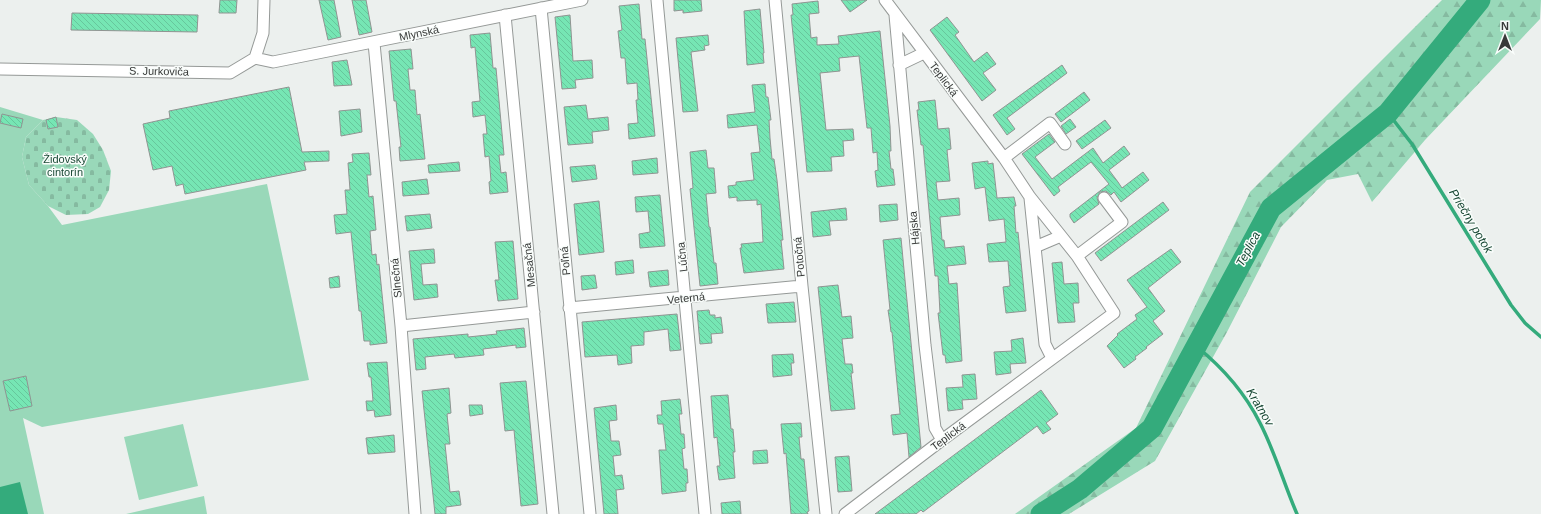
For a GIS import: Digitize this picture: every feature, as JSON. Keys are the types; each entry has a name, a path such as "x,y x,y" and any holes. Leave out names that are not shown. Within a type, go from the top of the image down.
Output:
{"street":[{"path":"255,58 263,33 264,0"},
{"name":"Mlynská","path":"255,58 274,62 582,0"},
{"name":"Lúčna","path":"657,0 705,514"},
{"name":"Potočná","path":"775,0 802,286 826,514"},
{"name":"Teplická","path":"845,514 942,440 1114,313 1077,256 1030,197 1004,158 885,0"},
{"name":"Poľná","path":"541,8 590,514"},
{"name":"Hájska","path":"895,14 925,346 935,428 942,440"},
{"name":"Mesačná","path":"505,15 553,514"},
{"name":"Slnečná","path":"374,43 401,326 415,514"},
{"path":"899,65 924,53"},
{"name":"S. Jurkoviča","path":"0,70 230,73 255,58"},
{"path":"1004,158 1050,123 1065,144"},
{"name":"Teplická","path":"1030,197 1045,344 1052,358"},
{"path":"1077,256 1122,222 1104,198"},
{"path":"1035,247 1061,236"},
{"name":"Veterná","path":"569,308 802,286"},
{"path":"401,326 534,312"}],"green space":[{"path":"1442,0 1541,0 1540,19 1425,140 1372,202 1358,174 1327,180 1281,227 1227,332 1155,461 1069,514 1015,514 1136,428 1250,192"},
{"path":"0,107 43,120 26,137 22,157 29,185 48,206 62,225 267,184 309,380 42,427 23,418 44,514 0,514"},
{"name":"Židovský cintorín","path":"56,117 77,120 93,134 103,150 111,171 109,190 100,207 88,214 66,215 48,206 29,185 22,157 26,137 43,120"},
{"path":"183,424 198,486 139,500 124,437"},
{"path":"204,496 207,514 126,514"}],"shaded area":[{"path":"20,482 28,514 0,514 0,487"}],"building":[{"path":"220,0 237,0 236,13 219,13"},
{"path":"319,0 334,0 341,37 328,40"},
{"path":"352,0 366,0 372,32 359,35"},
{"path":"674,0 701,0 702,11 683,13 683,10 674,11"},
{"path":"841,0 867,0 850,12"},
{"path":"818,1 819,13 809,14 811,38 817,37 817,45 839,44 838,36 880,31 890,126 891,151 889,151 895,185 877,187 875,171 878,170 877,152 873,153 871,128 867,128 859,56 839,58 840,71 820,73 826,130 853,129 854,140 843,141 844,156 831,157 832,171 807,172 791,15 793,15 792,4"},
{"path":"639,4 642,39 645,39 655,136 629,139 628,124 638,123 636,100 638,100 637,83 627,84 625,58 621,58 618,31 622,30 619,6"},
{"path":"760,9 764,63 747,65 744,11"},
{"path":"72,13 198,15 197,32 71,30"},
{"path":"570,15 573,61 592,60 593,78 575,80 576,88 562,89 555,17"},
{"path":"947,17 959,32 955,35 974,62 987,52 996,64 983,73 996,90 982,101 930,30"},
{"path":"490,33 493,68 496,68 504,155 499,155 501,173 506,172 508,192 490,194 489,182 491,181 489,156 485,157 483,134 487,134 485,115 473,117 472,102 480,101 475,47 471,48 470,35"},
{"path":"708,35 709,45 704,46 705,50 691,52 698,111 683,112 676,38"},
{"path":"411,49 413,69 408,69 410,90 415,90 417,115 420,114 425,159 400,161 399,147 401,147 396,101 394,101 389,51"},
{"path":"347,60 352,85 334,86 332,62"},
{"path":"1062,65 1067,73 1007,118 1015,129 1007,135 993,115"},
{"path":"765,84 771,120 769,120 770,138 772,159 774,159 777,180 783,240 781,240 784,269 744,273 740,248 742,248 741,244 763,242 761,204 757,205 757,200 737,201 737,197 729,198 728,186 736,185 736,182 754,180 751,153 760,152 757,125 728,128 727,115 755,112 752,85"},
{"path":"289,87 302,152 329,151 329,161 304,162 306,170 185,194 183,184 176,186 172,166 153,170 143,124 170,118 169,111"},
{"path":"1084,92 1090,100 1061,122 1055,114"},
{"path":"935,100 938,129 949,128 951,149 947,150 950,181 936,182 938,200 959,198 960,215 940,217 942,240 944,240 945,248 964,246 966,264 947,266 949,284 957,283 962,361 946,363 945,355 943,355 938,313 940,313 938,276 935,276 923,145 921,145 917,110 919,110 918,102"},
{"path":"586,105 588,119 608,117 609,130 592,132 593,143 568,145 564,107"},
{"path":"360,109 362,132 341,136 339,111"},
{"path":"2,114 23,119 21,128 0,123"},
{"path":"56,117 58,127 48,129 46,120"},
{"path":"1070,119 1076,127 1066,134 1061,126"},
{"path":"1105,120 1111,128 1082,149 1076,141"},
{"path":"1049,134 1055,142 1035,157 1052,179 1093,148 1103,163 1124,146 1130,154 1109,170 1122,188 1143,172 1149,180 1121,202 1114,192 1111,195 1106,191 1100,192 1097,198 1099,204 1074,223 1070,217 1070,214 1109,184 1091,162 1058,187 1060,191 1054,196 1022,154"},
{"path":"706,150 708,168 714,168 716,193 706,194 709,227 714,263 716,263 718,284 700,286 690,189 693,188 690,152"},
{"path":"369,153 371,175 367,175 369,197 373,196 376,230 370,231 372,255 376,254 377,265 379,264 387,343 370,345 370,341 364,341 361,311 359,311 351,232 336,234 334,215 347,214 345,190 350,190 348,163 353,162 352,154"},
{"path":"657,158 658,173 633,175 632,161"},
{"path":"988,161 988,164 993,163 997,198 1014,197 1016,206 1014,206 1016,233 1018,232 1026,311 1006,313 1003,287 1010,286 1008,261 989,262 987,244 1006,242 1004,219 989,221 985,187 975,189 972,163"},
{"path":"459,162 460,171 429,173 428,165"},
{"path":"595,165 597,179 572,182 570,167"},
{"path":"427,179 429,194 403,196 402,182"},
{"path":"660,195 665,246 640,248 639,234 650,232 648,211 636,212 635,197"},
{"path":"599,201 604,252 579,255 574,204"},
{"path":"1163,202 1169,210 1101,261 1095,253"},
{"path":"897,204 898,220 880,222 879,205"},
{"path":"846,208 847,220 829,221 831,235 813,237 811,212"},
{"path":"430,214 432,228 407,231 405,216"},
{"path":"901,238 921,447 909,457 907,433 893,435 891,415 900,414 892,332 888,310 890,310 883,240"},
{"path":"513,241 518,299 498,301 495,280 499,280 495,242"},
{"path":"434,249 435,263 421,264 423,285 437,284 438,297 414,300 409,251"},
{"path":"1171,249 1181,262 1148,288 1165,311 1153,321 1163,334 1146,347 1147,348 1135,357 1136,359 1124,368 1107,346 1118,335 1117,334 1137,319 1135,315 1147,307 1127,280"},
{"path":"633,260 634,273 616,275 615,262"},
{"path":"1062,262 1064,284 1078,283 1079,303 1073,303 1075,322 1058,323 1052,263"},
{"path":"668,270 669,285 650,287 648,272"},
{"path":"595,275 597,288 582,290 581,276"},
{"path":"339,276 340,287 330,288 329,278"},
{"path":"838,285 842,317 851,316 853,338 842,339 845,364 852,364 853,373 851,373 855,409 831,411 818,287"},
{"path":"794,302 796,322 768,323 766,304"},
{"path":"709,310 710,315 715,315 715,318 721,317 723,333 711,334 712,343 700,344 697,311"},
{"path":"677,314 681,350 670,351 668,329 644,332 644,345 631,346 632,363 618,365 617,355 585,357 582,322"},
{"path":"524,328 526,347 516,348 516,345 483,349 484,355 455,358 454,354 425,357 426,369 416,370 413,339 468,334 468,337 497,334 496,331"},
{"path":"1023,338 1026,363 1010,364 1011,373 996,375 994,352 1012,351 1011,340"},
{"path":"793,354 794,363 791,363 792,375 773,377 772,355"},
{"path":"387,362 391,415 375,417 374,410 367,411 366,401 373,401 371,377 369,377 367,363"},
{"path":"975,374 977,399 962,400 963,409 948,411 946,388 963,387 962,375"},
{"path":"26,376 32,406 10,411 3,381"},
{"path":"526,381 538,504 521,506 514,430 505,431 500,383"},
{"path":"449,388 451,413 447,414 450,444 445,444 450,492 459,491 461,505 446,507 446,514 435,514 422,391"},
{"path":"1041,390 1058,414 1046,423 1051,429 1043,434 1037,426 923,512 921,510 916,514 875,514"},
{"path":"728,395 735,452 733,452 735,478 719,480 717,466 720,466 717,437 714,438 711,396"},
{"path":"680,399 682,414 679,414 681,434 684,434 685,448 682,449 684,469 687,469 688,483 686,483 686,491 662,494 659,450 666,450 663,424 658,424 657,415 662,415 661,401"},
{"path":"469,405 482,405 483,414 470,416"},
{"path":"616,405 617,420 609,421 611,441 619,441 621,455 613,456 615,476 622,475 624,489 616,490 618,514 604,514 594,408"},
{"path":"801,423 802,437 799,437 801,459 804,459 809,511 807,512 808,514 791,514 786,453 784,454 781,424"},
{"path":"394,435 395,452 368,454 366,438"},
{"path":"767,450 768,463 753,464 753,451"},
{"path":"849,456 852,491 838,492 835,457"},
{"path":"740,501 741,514 722,514 721,503"}],"waterway":[{"name":"Teplica","path":"1041,514 1080,489 1152,428 1271,208 1388,113 1480,0"},
{"name":"Priečny potok","path":"1388,113 1412,144 1511,305 1525,323 1541,337"},
{"name":"Kratnov","path":"1196,346 1232,381 1254,412 1270,445 1297,514"}]}
